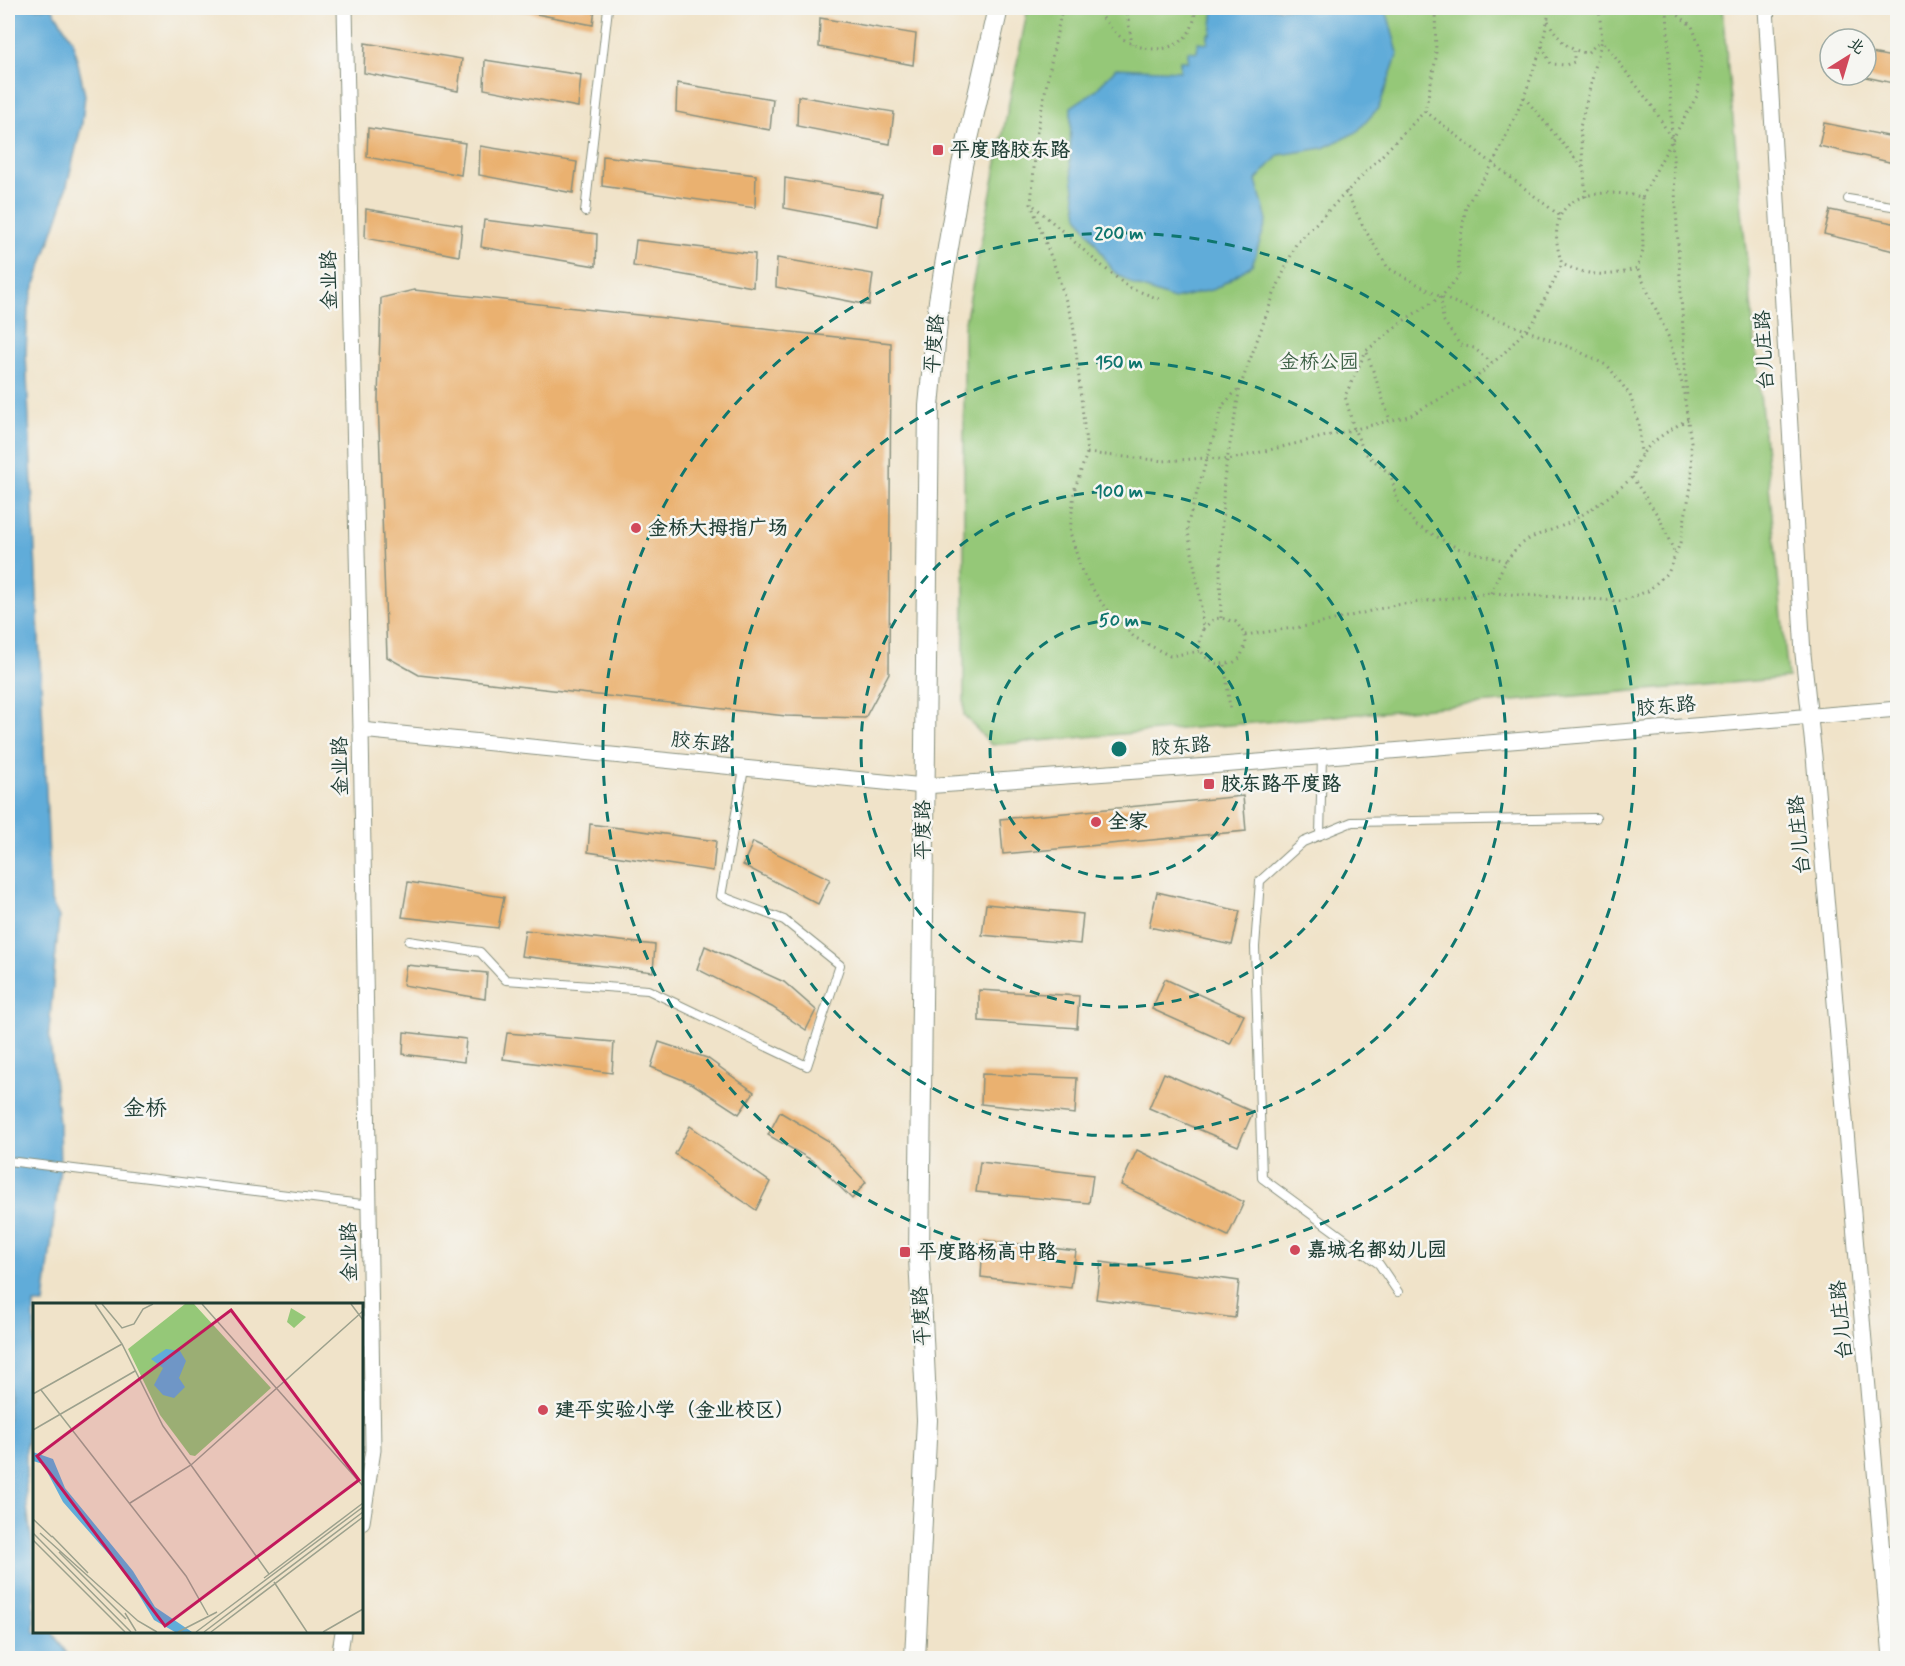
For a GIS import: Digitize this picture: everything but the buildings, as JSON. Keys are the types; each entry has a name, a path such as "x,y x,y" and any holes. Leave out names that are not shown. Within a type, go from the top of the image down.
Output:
{"street":[{"name":"金业路","path":"345,8 374,1450 363,1516"},
{"name":"平度路","path":"915,1659 927,1420 919,1257 929,406 936,324 962,165 998,8"},
{"name":"台儿庄路","path":"1766,8 1803,654 1811,717 1891,1659"},
{"name":"胶东路","path":"361,730 924,786 1016,781 1898,709"},
{"path":"339,1659 344,1633"}],"lane":[{"path":"585,212 608,8"},
{"path":"1848,198 1898,207"},
{"path":"1320,835 1322,756"},
{"path":"409,941 480,952 506,980 648,990 807,1066 840,965 784,920 721,896 744,769"},
{"path":"1398,1292 1379,1264 1262,1178 1255,947 1260,881 1303,842 1352,822 1596,818"},
{"path":"8,1161 370,1204"}],"path":[{"path":"1062,8 1037,132 1031,204 1073,323 1087,453 1074,491 1070,532 1082,572 1103,605 1134,637 1170,656 1201,651"},
{"path":"1096,8 1112,30 1132,44 1154,49 1173,47 1187,38 1195,18 1195,8"},
{"path":"1126,8 1132,44"},
{"path":"1221,618 1224,478 1240,387 1274,294 1296,244 1425,111 1436,58 1435,8"},
{"path":"1506,561 1457,548 1416,525 1397,500 1391,475 1365,453 1353,429 1345,396 1366,351 1406,319 1441,297 1459,276 1458,254 1466,206 1493,164 1524,97 1542,46 1550,8"},
{"path":"1586,197 1580,127 1602,40 1599,8"},
{"path":"1668,8 1672,140 1688,420"},
{"path":"1245,635 1314,625 1395,605 1491,592 1621,601 1647,591 1669,571 1680,543 1692,482 1691,441 1683,387 1669,338 1638,268 1642,251 1642,197 1698,94 1702,53 1692,26 1668,8"},
{"path":"1548,21 1560,41 1574,51 1587,53 1602,40"},
{"path":"1602,40 1655,110 1672,140"},
{"path":"1542,46 1551,64 1566,65 1574,62 1574,51"},
{"path":"1524,97 1584,170"},
{"path":"1425,111 1559,215"},
{"path":"1346,191 1364,228 1388,268 1441,297 1574,349 1608,366 1630,395 1639,425 1641,455"},
{"path":"1087,453 1164,461 1207,458 1228,460 1409,416 1472,381 1534,321 1562,264 1556,247 1556,228 1559,215 1572,202 1601,192 1642,197"},
{"path":"1031,204 1128,287 1159,298"},
{"path":"1562,264 1590,274 1601,275 1622,274 1638,268"},
{"path":"1441,297 1443,320 1460,345 1474,348 1492,363"},
{"path":"1366,351 1390,420"},
{"path":"1203,629 1200,597 1187,526 1223,405 1240,387"},
{"path":"1491,592 1501,569 1516,548 1545,531 1574,520 1632,477 1641,455 1668,430 1688,420"},
{"path":"1632,477 1660,519 1675,555"},
{"path":"1221,618 1236,622 1245,635 1246,644 1240,658 1225,665 1211,662 1201,651 1200,636 1203,629 1214,619 1221,618"},
{"path":"1225,665 1230,709"}],"green space":[{"name":"金桥公园","path":"1028,8 1722,8 1788,678 991,745 964,715 964,327"}],"water":[{"path":"8,8 52,8 73,41 85,95 82,123 62,206 28,308 26,353 51,901 59,917 49,1031 59,1123 60,1168 44,1303 33,1303 33,1391 26,1447 26,1499 33,1552 33,1633 53,1633 70,1658 8,1658"},
{"path":"1214,8 1382,8 1388,16 1398,53 1379,107 1357,132 1323,148 1279,155 1256,180 1267,220 1252,265 1215,289 1174,299 1134,285 1113,271 1078,216 1070,162 1071,107 1095,91 1116,68 1180,71 1180,61 1188,61 1188,51 1197,52 1198,42 1208,43"}],"place":[{"name":"平度路胶东路","path":"938,150"},
{"name":"金桥大拇指广场","path":"636,528"},
{"name":"胶东路平度路","path":"1209,784"},
{"name":"全家","path":"1096,822"},
{"name":"嘉城名都幼儿园","path":"1295,1250"},
{"name":"平度路杨高中路","path":"905,1252"},
{"name":"建平实验小学（金业校区）","path":"543,1410"}],"district":[{"name":"金桥","path":"145,1109"}]}
